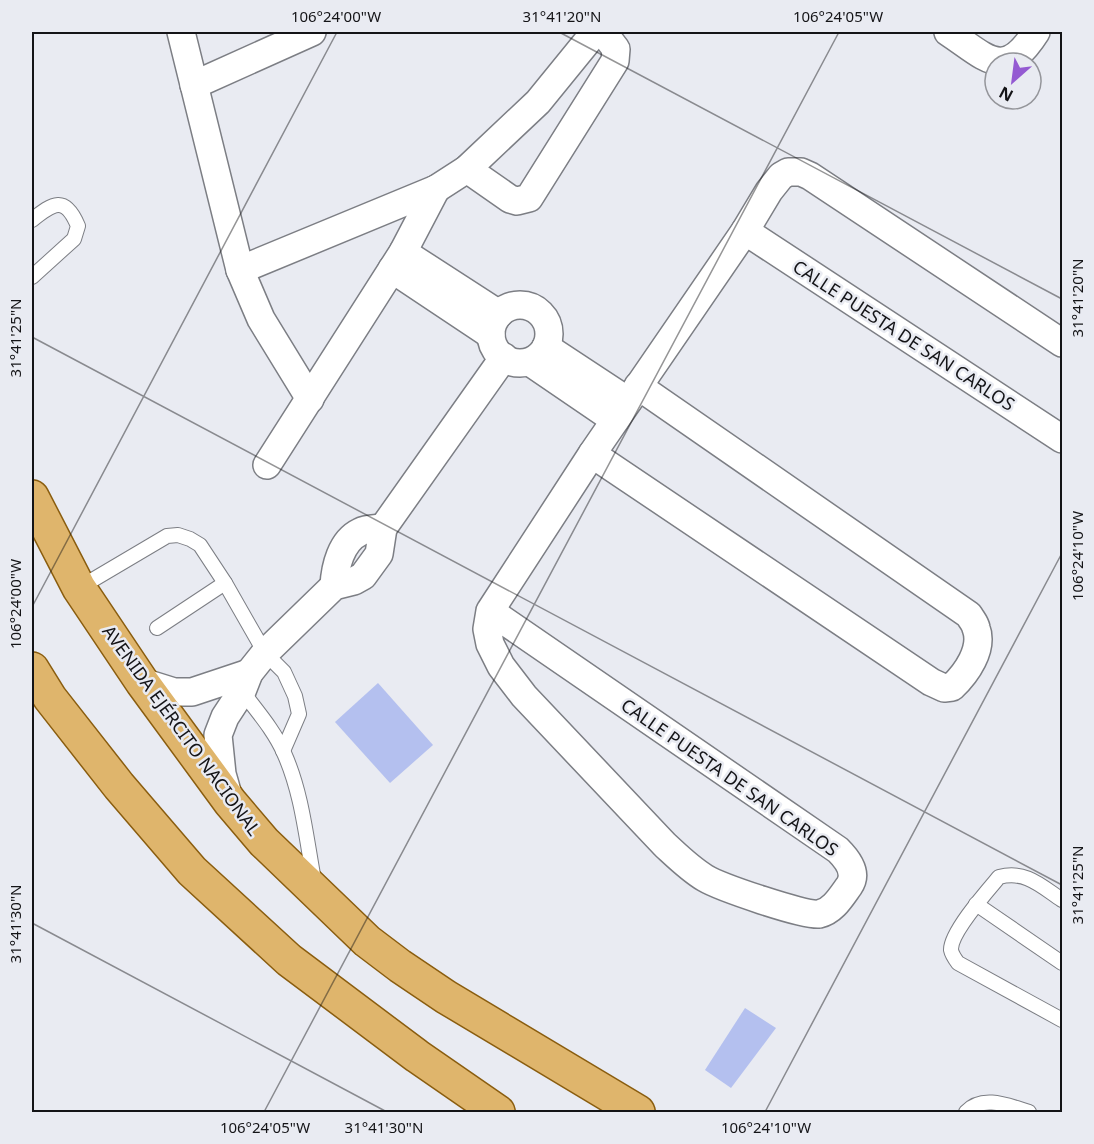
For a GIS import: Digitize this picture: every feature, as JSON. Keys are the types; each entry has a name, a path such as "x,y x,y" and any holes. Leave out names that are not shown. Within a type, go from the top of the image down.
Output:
{"main road":[{"name":"AVENIDA EJÉRCITO NACIONAL","path":"32,497 79,588 142,682 230,802 264,842 367,941 400,966 446,997 638,1113"},
{"path":"34,679 119,786 192,871 289,960 417,1056 498,1113"}],"street":[{"path":"181,32 240,270 261,319 310,399"},
{"path":"194,85 312,32"},
{"path":"240,270 436,189 467,169 538,102 595,32"},
{"path":"467,169 510,199 518,201 529,198 615,60 616,49 603,32"},
{"path":"948,32 992,61 1004,62 1017,57 1036,32"},
{"path":"490,611 592,454 781,176 794,172 810,176 1062,343"},
{"path":"267,465 397,261 436,189"},
{"name":"CALLE PUESTA DE SAN CARLOS","path":"745,231 1062,440"},
{"path":"397,261 514,343 627,402 969,615 976,627 978,640 975,655 961,679 952,687 944,688 931,682 592,454"},
{"path":"230,802 222,774 218,735 225,717 252,672 333,586 363,576 379,554 383,528 514,343"},
{"name":"CALLE PUESTA DE SAN CARLOS","path":"490,611 838,850 852,869 852,882 838,902 829,910 819,914 805,913 725,888 705,878 688,865 665,845 524,696 501,666 490,644 487,629 490,611"},
{"path":"142,682 174,692 192,692 252,672"}],"lane":[{"path":"32,220 50,206 62,205 68,207 78,226 74,239 32,277"},
{"path":"79,588 167,536 190,539 201,545 225,583 252,672 300,802 316,894"},
{"path":"157,628 225,583"},
{"path":"252,672 284,672 295,696 299,714 283,751"},
{"path":"1062,900 1026,876 1016,874 999,877 976,904 952,942 951,950 958,963 1062,1020"},
{"path":"976,904 1062,963"},
{"path":"966,1113 969,1109 987,1101 1029,1113"}],"building":[{"path":"378,683 433,745 390,783 335,722"},
{"path":"745,1008 776,1028 731,1088 705,1070"}]}
